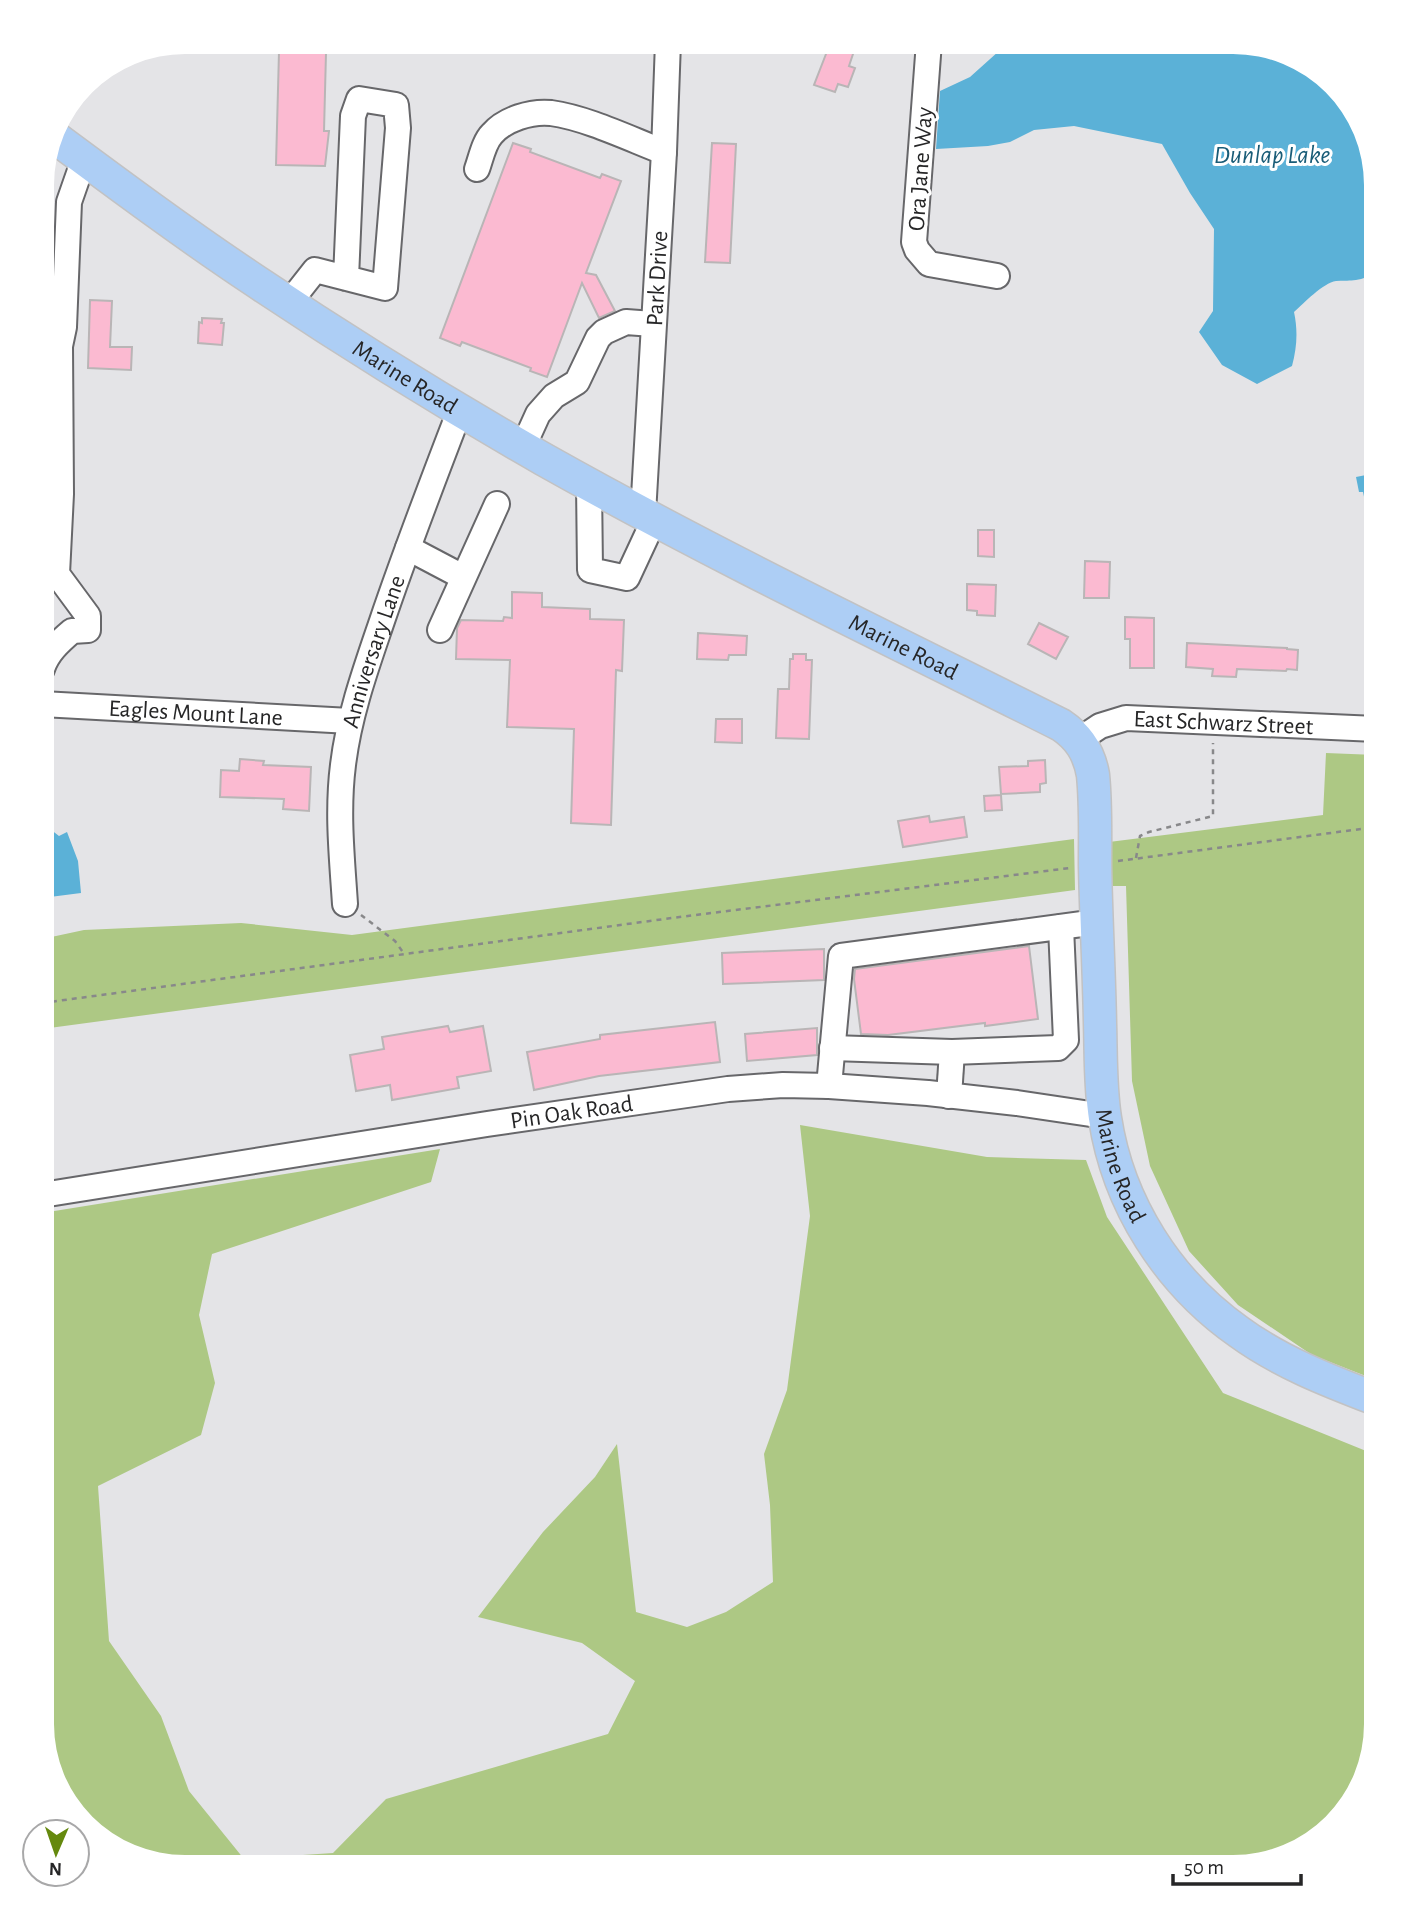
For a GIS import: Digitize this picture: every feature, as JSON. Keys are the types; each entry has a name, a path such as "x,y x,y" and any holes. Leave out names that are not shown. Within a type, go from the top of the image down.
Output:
{"main road":[{"name":"Marine Road","path":"62,142 289,303 523,447 648,517 1072,732 1090,760 1093,775 1100,1072 1104,1116 1126,1193 1161,1255 1212,1312 1272,1353 1364,1394"}],"street":[{"name":"Park Drive","path":"648,517 653,324 668,54"},
{"name":"Ora Jane Way","path":"928,55 914,242 929,264 997,276"},
{"path":"289,303 315,270 346,278 386,288 398,128 396,105 359,99 353,116 346,278"},
{"path":"477,169 490,135 510,120 532,114 550,113 585,122 664,152"},
{"path":"55,312 69,202 84,159"},
{"path":"523,447 538,414 554,396 577,382 598,338 604,332 626,322 653,324"},
{"path":"55,332 60,346 61,494 57,573 88,616 88,631 72,631 55,648"},
{"name":"Anniversary Lane","path":"345,904 339,806 350,721 408,548 460,410"},
{"path":"589,484 590,570 626,578 648,517"},
{"path":"440,629 497,504"},
{"path":"408,548 463,577"},
{"name":"Eagles Mount Lane","path":"55,705 350,721"},
{"name":"East Schwarz Street","path":"1079,740 1100,726 1126,718 1364,728"},
{"path":"829,1086 841,956 1097,922"},
{"path":"832,1048 952,1052 1058,1048 1066,1040 1061,927"},
{"path":"949,1096 952,1052"},
{"name":"Pin Oak Road","path":"54,1193 486,1124 728,1089 783,1085 829,1086 1017,1103 1104,1116"}],"path":[{"path":"1136,858 1140,836 1213,816 1214,722"},
{"path":"1110,862 1364,829"},
{"path":"54,1001 672,918 1075,868"},
{"path":"345,904 383,930 405,955"}],"green space":[{"path":"1326,753 1364,755 1364,1375 1312,1355 1238,1305 1189,1251 1150,1166 1132,1081 1126,886 1112,886 1109,842 1323,815"},
{"path":"1074,839 1075,890 54,1027 55,936 84,930 241,923 352,935"},
{"path":"800,1125 987,1157 1086,1160 1107,1217 1223,1393 1364,1450 1363,1741 1357,1766 1342,1797 1306,1833 1267,1850 1233,1855 303,1855 333,1853 386,1799 608,1734 635,1681 582,1643 478,1617 543,1532 595,1477 617,1444 636,1612 687,1627 726,1612 773,1582 770,1505 764,1454 787,1390 810,1216"},
{"path":"440,1149 431,1182 212,1254 199,1315 215,1383 201,1435 98,1486 109,1641 161,1716 189,1791 241,1855 168,1854 135,1845 120,1837 105,1828 81,1804 64,1774 59,1758 54,1724 54,1211"}],"water":[{"name":"Dunlap Lake","path":"995,55 1250,55 1283,64 1313,81 1337,105 1357,143 1364,185 1364,278 1325,285 1294,312 1296,339 1292,366 1257,384 1222,365 1199,332 1213,311 1214,229 1162,144 1074,126 1034,130 1010,142 988,146 936,149 940,91 970,77"},
{"path":"1364,475 1364,497 1363,492 1359,492 1356,477"},
{"path":"67,832 78,861 81,893 55,896 55,833 59,836"}],"building":[{"path":"279,54 326,54 324,131 329,131 325,166 276,165"},
{"path":"826,55 853,55 849,66 855,68 848,87 838,84 835,92 814,85"},
{"path":"513,143 600,178 602,174 621,181 586,273 596,275 615,311 599,318 582,283 547,377 530,371 531,368 462,342 460,346 440,338"},
{"path":"712,143 736,144 730,263 705,262"},
{"path":"90,300 112,301 110,347 132,347 131,370 88,368"},
{"path":"202,318 222,319 222,345 198,343 199,322 202,323"},
{"path":"978,530 994,530 994,557 978,556"},
{"path":"1085,561 1110,562 1109,598 1084,598"},
{"path":"967,584 996,585 995,616 977,615 977,611 967,610"},
{"path":"512,592 542,593 542,607 590,609 590,619 624,620 622,671 616,670 611,825 571,823 574,729 507,727 510,660 456,659 457,628 461,620 503,621 504,617 512,618"},
{"path":"1125,617 1154,618 1154,668 1130,668 1130,639 1125,639"},
{"path":"1039,623 1068,637 1056,659 1028,644"},
{"path":"698,633 747,636 746,655 729,655 728,660 697,659"},
{"path":"1187,643 1298,650 1297,670 1237,669 1236,677 1212,676 1213,669 1186,667"},
{"path":"793,654 806,654 806,660 812,660 809,739 776,738 778,689 789,689 790,659 793,659"},
{"path":"716,719 742,719 742,743 715,742"},
{"path":"240,759 264,761 263,765 311,767 309,811 283,809 284,799 220,797 221,770 239,771"},
{"path":"1045,760 1046,783 1040,784 1040,792 1001,794 999,767 1028,766 1028,761"},
{"path":"1001,795 1002,810 985,811 984,796"},
{"path":"929,816 930,822 964,817 967,837 903,847 898,821"},
{"path":"1029,946 1038,1019 888,1035 861,1034 855,969"},
{"path":"824,949 824,980 723,984 722,953"},
{"path":"715,1022 720,1062 599,1076 534,1090 527,1052 600,1039 600,1035"},
{"path":"448,1026 450,1032 483,1026 491,1071 457,1077 459,1088 392,1100 390,1085 356,1091 350,1055 384,1049 382,1037"},
{"path":"817,1028 817,1055 747,1061 745,1034"}]}
